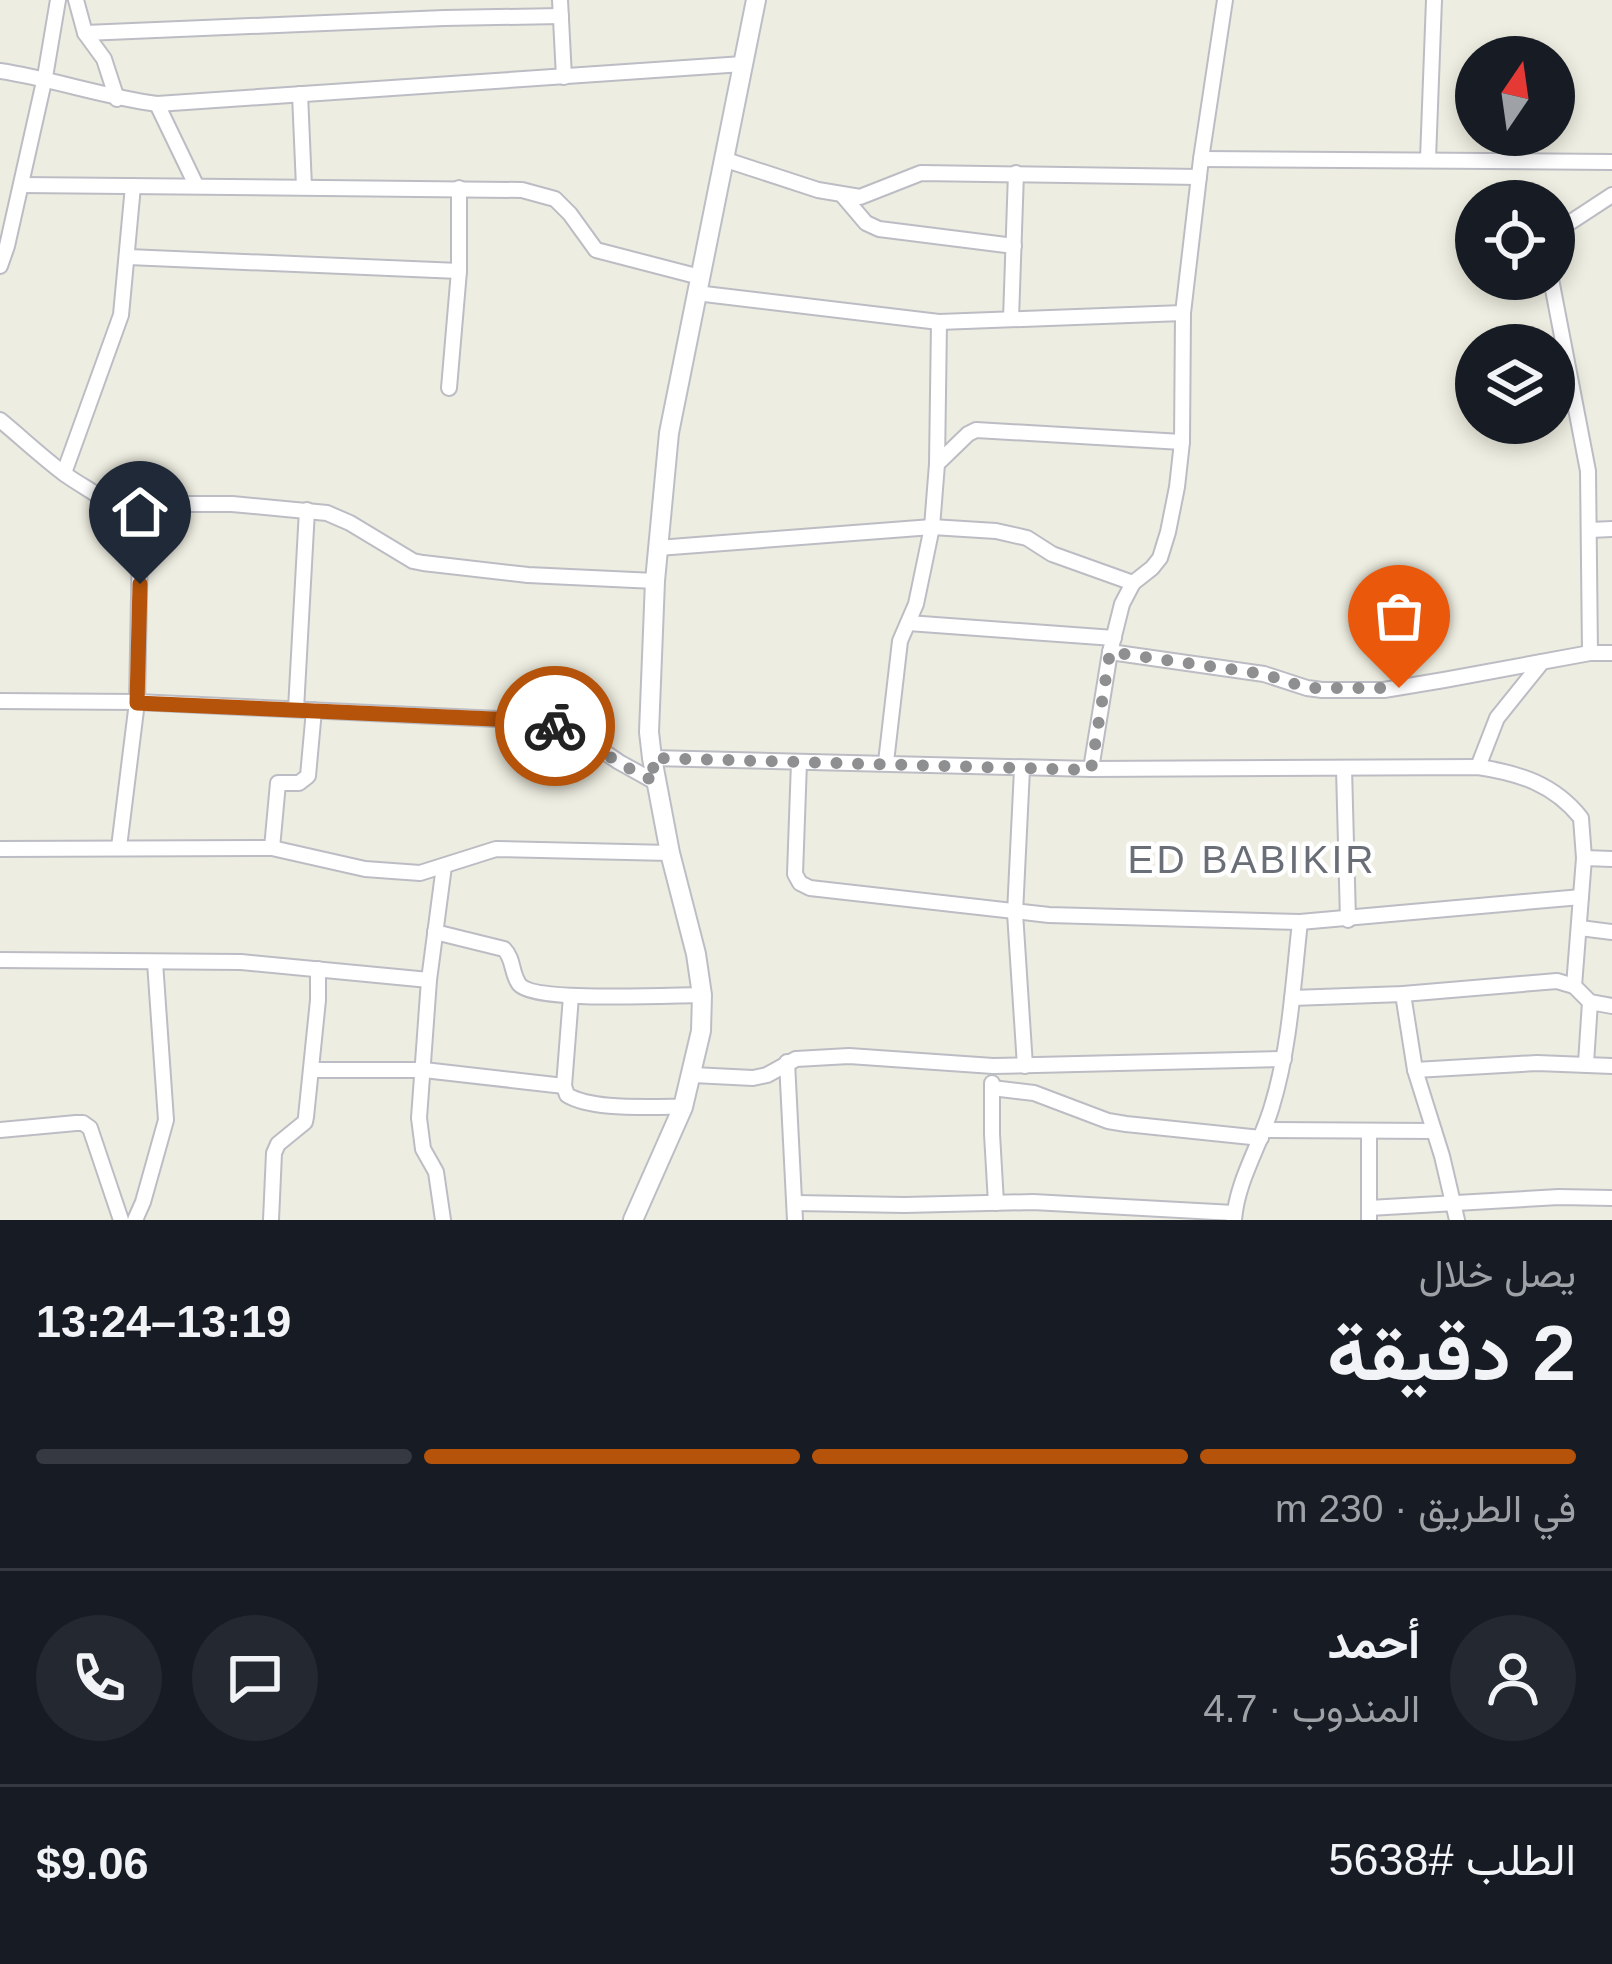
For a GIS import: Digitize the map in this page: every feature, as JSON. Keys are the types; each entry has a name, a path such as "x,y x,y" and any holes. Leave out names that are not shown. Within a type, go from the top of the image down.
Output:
{"street":[{"path":"0,266 22,184 58,0"},
{"path":"76,0 85,33 104,59 117,99"},
{"path":"444,0 444,18"},
{"path":"633,1220 683,1107 701,1031 696,954 670,853 649,732 656,581 669,433 756,0"},
{"path":"1091,770 1112,645 1126,593 1160,558 1177,487 1183,313 1226,0"},
{"path":"1428,159 1434,0"},
{"path":"85,33 444,18 561,8 564,77"},
{"path":"0,70 157,104 743,64"},
{"path":"300,94 304,187"},
{"path":"157,104 196,185"},
{"path":"723,159 843,196 865,196 921,173 1199,177"},
{"path":"1201,159 1612,162"},
{"path":"1011,319 1016,173"},
{"path":"22,184 537,192 555,199 596,250 698,285 939,322 1183,313"},
{"path":"64,473 121,315 133,185"},
{"path":"449,388 459,271 459,188"},
{"path":"1575,219 1612,195"},
{"path":"843,196 866,223 879,229 1014,246"},
{"path":"128,257 459,271"},
{"path":"1555,300 1588,471 1590,653"},
{"path":"886,762 899,648 916,604 932,527 939,322"},
{"path":"0,420 137,532 137,703 118,848"},
{"path":"937,464 976,430 1182,442"},
{"path":"108,504 232,504 307,510 350,524 413,561 656,581"},
{"path":"296,709 307,510"},
{"path":"658,548 932,527 1014,533 1052,554 1133,583"},
{"path":"1590,530 1612,529"},
{"path":"908,622 1112,645 1322,690 1399,688 1612,653"},
{"path":"1478,767 1497,718 1543,662"},
{"path":"0,700 518,720 574,732 655,782"},
{"path":"272,848 278,783 304,782 308,776 314,710"},
{"path":"652,758 1022,769 1478,767 1506,771 1552,789 1581,818 1583,858 1574,986"},
{"path":"799,762 796,874 810,888 1015,913 1300,922 1581,897"},
{"path":"1344,768 1348,920"},
{"path":"1022,769 1015,913 1025,1066"},
{"path":"0,849 272,848 365,869 420,873 496,849 670,853"},
{"path":"1583,858 1612,859"},
{"path":"442,1220 436,1172 422,1144 419,1118 429,980 444,866"},
{"path":"796,1203 1034,1202 1234,1216 1283,1060 1300,922"},
{"path":"1580,928 1612,932"},
{"path":"435,932 510,953 521,987 571,996 702,995"},
{"path":"0,960 241,962 429,980"},
{"path":"135,1220 166,1120 155,962"},
{"path":"271,1220 274,1153 306,1119 318,969"},
{"path":"1292,998 1557,981 1574,986 1590,1002 1612,1006"},
{"path":"1403,994 1415,1070 1457,1220"},
{"path":"571,996 566,1095 579,1101 683,1107"},
{"path":"1586,1063 1590,1002"},
{"path":"693,1075 753,1078 787,1062 849,1056 993,1066 1283,1060"},
{"path":"787,1062 795,1220"},
{"path":"993,1066 997,1203"},
{"path":"1415,1070 1612,1066"},
{"path":"311,1070 424,1070 564,1086"},
{"path":"992,1088 1034,1093 1126,1124 1263,1134 1434,1131"},
{"path":"0,1130 76,1123 90,1128 121,1220"},
{"path":"1369,1131 1369,1214 1454,1202 1612,1198"},
{"path":"1033,1220 1034,1202"}],"way so far":[{"path":"555,726 574,732 655,782 652,758 1091,770 1110,652 1264,674 1322,690 1399,688"}],"district":[{"name":"ED BABIKIR","path":"1252,859"}],"route":[{"path":"140,584 137,703 518,720 555,726"}]}
